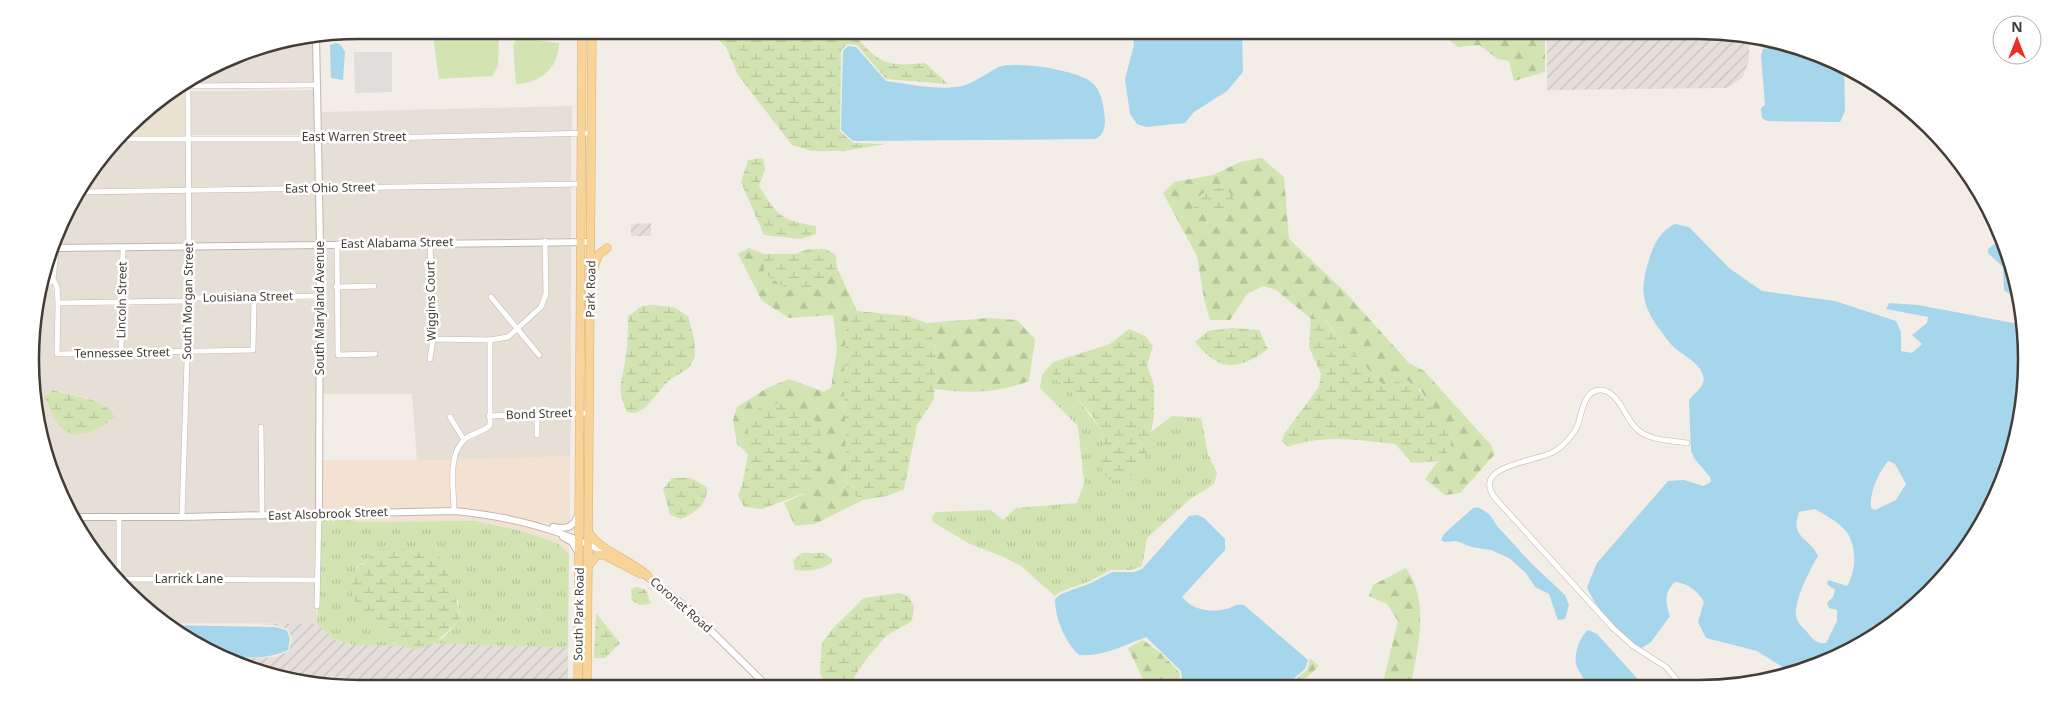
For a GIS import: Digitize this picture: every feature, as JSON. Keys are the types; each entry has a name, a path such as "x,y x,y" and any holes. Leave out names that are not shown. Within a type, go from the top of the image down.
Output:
{"main road":[{"name":"Park Road","path":"582,39 582,241 585,413"},
{"name":"Park Road","path":"579,539 591,276 592,39"},
{"path":"582,133 587,144 588,188 591,199"},
{"path":"582,241 587,251 590,306"},
{"path":"591,276 598,255 607,248"},
{"path":"585,413 586,464 589,473 588,543"},
{"path":"581,464 582,526 588,543"},
{"path":"588,531 594,542 637,566 649,577"},
{"path":"579,539 584,556 585,603 588,614"},
{"name":"South Park Road","path":"578,680 579,539"},
{"name":"South Park Road","path":"587,680 588,543"},
{"path":"588,567 593,558 604,555 649,577"}],"street":[{"name":"South Maryland Avenue","path":"316,41 320,244 317,580"},
{"path":"194,85 317,85"},
{"name":"South Morgan Street","path":"182,517 190,247 186,90"},
{"name":"East Warren Street","path":"126,140 318,137 345,139 592,133"},
{"name":"East Ohio Street","path":"86,192 582,184"},
{"path":"433,339 490,340 508,337 541,307 546,294 545,241"},
{"name":"East Alabama Street","path":"59,248 545,241 591,242"},
{"name":"Wiggins Court","path":"430,243 433,339 430,359"},
{"path":"337,244 338,355 375,354"},
{"name":"Lincoln Street","path":"121,352 123,248"},
{"path":"54,262 53,279 57,287 58,303"},
{"path":"48,284 53,279"},
{"path":"336,287 374,286"},
{"name":"Louisiana Street","path":"58,303 123,303 184,301 189,298 320,296"},
{"name":"Tennessee Street","path":"58,303 57,354 253,350 254,297"},
{"path":"491,297 539,355"},
{"path":"454,512 454,454 464,440 484,431 490,425 490,340"},
{"path":"1677,680 1666,667 1624,640 1495,498 1491,492 1490,483 1492,478 1502,468 1540,458 1557,450 1577,427 1588,396 1601,390 1608,392 1616,399 1638,430 1660,440 1687,443"},
{"name":"Bond Street","path":"490,416 585,413"},
{"path":"537,414 538,435"},
{"path":"450,417 464,440"},
{"path":"261,427 262,516"},
{"path":"534,524 568,528 576,521 580,510"},
{"name":"East Alsobrook Street","path":"80,517 454,512 489,515 534,524 579,539"},
{"name":"Larrick Lane","path":"119,518 119,572"},
{"path":"534,524 572,542 579,559"},
{"name":"Coronet Road","path":"579,539 649,577 691,611 761,680"},
{"name":"Larrick Lane","path":"126,579 317,580"},
{"path":"317,580 317,606"}],"shaded area":[{"path":"1547,39 1718,39 1749,43 1749,60 1743,77 1727,88 1547,90"},
{"path":"314,42 314,83 196,84 237,63 256,56"},
{"path":"354,52 392,52 392,92 355,93"},
{"path":"188,89 188,138 127,139 148,118"},
{"path":"315,90 316,135 191,135 190,91"},
{"path":"572,106 572,131 320,135 320,112"},
{"path":"571,136 571,181 321,185 320,140"},
{"path":"316,140 316,186 191,187 191,141"},
{"path":"186,141 187,187 88,189 105,164 124,142"},
{"path":"571,186 571,238 322,242 321,191"},
{"path":"316,191 317,242 192,244 191,192"},
{"path":"187,192 188,244 60,246 85,195"},
{"path":"651,223 651,236 631,236 631,224"},
{"path":"543,243 543,293 539,305 518,325 491,294 488,297 515,328 507,334 490,337 435,337 432,245"},
{"path":"547,243 571,243 571,411 492,413 492,342 509,339 518,332 538,358 542,355 521,329 543,309 548,295"},
{"path":"428,245 430,339 428,361 432,362 435,342 488,343 488,424 483,429 465,436 451,413 447,416 462,439 452,452 451,460 417,461 412,394 322,394 322,247 334,247 336,357 377,356 377,352 340,352 338,290 376,288 376,283 338,284 339,247"},
{"path":"317,247 317,294 192,295 192,249"},
{"path":"121,250 121,301 60,300 55,278 58,251"},
{"path":"126,250 188,250 187,296 183,299 125,301"},
{"path":"52,283 55,303 55,357 185,354 180,515 79,515 56,463 41,401 39,339 45,297 47,289","holes":["53,390 88,398 62,428 44,397"]},
{"path":"252,300 251,348 190,349 191,301"},
{"path":"257,300 317,300 318,510 265,513 263,424 259,424 260,513 185,515 190,354 253,353 255,350"},
{"path":"186,303 185,349 123,350 125,306"},
{"path":"60,305 120,306 119,350 59,351"},
{"path":"571,416 570,456 456,460 456,455 466,442 486,433 492,426 492,418 535,417 536,438 540,437 539,417"},
{"path":"570,456 570,525 563,526 456,509 456,460"},
{"path":"323,460 451,460 452,509 322,510"},
{"path":"454,514 489,518 533,527 569,543 569,554 557,543 522,531 475,521 360,522 321,516"},
{"path":"316,516 315,577 124,576 121,573 121,520"},
{"path":"82,520 117,520 117,570"},
{"path":"128,581 315,582 317,624 177,623 148,601"},
{"path":"259,624 317,624 333,639 355,645 405,646 416,649 429,643 568,648 568,680 339,680 297,674 244,658 276,657 289,651 292,639 288,629 274,625"}],"green space":[{"path":"433,39 499,39 498,66 492,76 439,79"},
{"path":"517,39 559,43 558,52 552,67 533,81 516,84 513,44"},
{"path":"718,39 858,39 884,61 900,64 925,63 948,84 886,79 857,45 847,44 841,51 840,131 853,143 885,144 844,151 811,151 792,145 738,75 726,47"},
{"path":"1448,39 1545,39 1545,72 1514,81 1509,61 1498,59 1479,45 1458,47"},
{"path":"763,158 765,169 759,186 771,204 787,219 816,226 816,234 801,239 764,235 741,182 748,160"},
{"path":"1262,158 1284,177 1289,239 1344,291 1409,363 1424,371 1491,445 1495,454 1460,493 1445,495 1425,479 1438,461 1451,448 1451,433 1438,418 1420,389 1385,387 1344,344 1325,319 1311,319 1276,290 1263,286 1247,294 1230,320 1210,320 1204,299 1197,256 1163,193 1174,182 1213,175 1240,162"},
{"path":"1209,188 1225,188 1233,196 1236,211 1214,214 1194,209 1196,199"},
{"path":"749,248 764,254 764,273 813,288 837,268 857,311 846,324 844,383 847,489 863,500 815,524 795,526 784,503 808,492 796,411 783,403 748,422 748,454 737,444 733,420 737,407 767,388 789,379 824,392 831,388 837,349 833,315 789,318 762,301 738,254"},
{"path":"808,249 825,249 836,255 837,268 813,288 788,290 764,273 764,254 795,254"},
{"path":"642,306 673,307 688,316 694,338 695,356 690,367 668,381 645,408 635,413 627,412 621,395 621,383 627,346 628,316"},
{"path":"857,311 907,316 927,323 936,350 934,399 917,425 904,489 887,496 863,500 847,490 844,383 846,323"},
{"path":"988,318 1017,320 1035,339 1029,381 1005,388 982,391 934,389 936,350 927,323"},
{"path":"1311,319 1324,319 1344,344 1385,387 1404,378 1419,390 1451,433 1451,448 1438,461 1412,463 1395,444 1327,439 1314,440 1288,447 1282,441 1284,434 1319,387 1321,374 1309,347"},
{"path":"1232,328 1259,330 1268,349 1247,361 1229,365 1213,359 1195,342 1208,331"},
{"path":"1129,329 1145,336 1153,346 1147,365 1154,385 1154,416 1148,449 1141,466 1128,478 1111,481 1102,471 1098,460 1103,443 1101,430 1082,404 1053,377 1053,362 1110,344"},
{"path":"1053,362 1053,377 1070,390 1093,419 1102,432 1104,445 1128,478 1141,466 1151,432 1172,416 1201,418 1208,454 1217,473 1214,484 1190,499 1147,538 1142,566 1131,570 1111,570 1090,581 1060,592 1055,596 1021,566 1002,556 970,544 933,522 932,517 936,512 991,510 1003,520 1016,508 1077,503 1084,483 1078,426 1040,388 1042,375"},
{"path":"53,390 103,405 115,417 89,432 82,434 68,433 57,421 44,397"},
{"path":"783,403 808,415 819,428 822,446 815,475 808,492 762,509 744,507 738,495 742,486 748,454 748,422 761,405"},
{"path":"672,478 691,478 707,487 705,499 700,507 681,519 670,515 663,489"},
{"path":"321,516 360,522 475,521 522,531 557,543 569,554 568,648 429,643 443,638 460,619 458,600 380,549 356,568 352,592 394,643 405,646 355,645 333,639 317,624"},
{"path":"380,549 402,549 440,557 447,572 453,587 460,619 440,638 422,648 407,648 387,637 368,620 355,601 352,589 356,569"},
{"path":"802,553 824,553 833,560 826,566 816,570 795,570 793,561"},
{"path":"1406,568 1413,581 1418,595 1420,625 1412,680 1384,680 1398,621 1387,604 1369,596 1373,585"},
{"path":"637,587 646,590 651,604 639,605 632,600 631,589"},
{"path":"899,593 908,596 914,606 912,621 886,636 864,662 852,680 824,680 820,673 822,643 833,628 864,598"},
{"path":"596,613 620,643 605,658 594,658"},
{"path":"1143,640 1162,654 1171,680 1143,680 1128,648"},
{"path":"1162,654 1179,672 1180,680 1171,680"},
{"path":"1310,658 1319,666 1304,680 1295,680 1307,670"}],"water":[{"path":"1133,39 1242,39 1243,72 1227,91 1194,112 1185,123 1146,127 1137,124 1130,114 1125,79 1134,45"},
{"path":"336,43 341,45 345,52 343,80 331,78 330,45"},
{"path":"848,46 856,47 886,81 924,86 943,88 962,86 999,67 1007,65 1032,66 1074,74 1094,84 1098,90 1103,105 1104,129 1096,139 853,141 841,130 843,51"},
{"path":"1771,48 1801,56 1844,75 1845,111 1840,122 1767,121 1762,118 1761,108 1765,105 1761,56 1763,49"},
{"path":"1675,224 1689,227 1729,268 1762,291 1835,301 1896,321 1901,332 1901,351 1912,353 1922,344 1912,335 1927,323 1928,317 1886,309 1889,303 1918,305 2017,324 2018,380 2016,401 2007,443 1994,482 1964,538 1939,571 1893,614 1839,647 1820,656 1784,668 1757,651 1706,638 1698,622 1704,602 1699,594 1684,584 1675,582 1671,586 1666,598 1670,616 1651,642 1642,648 1627,638 1610,622 1590,595 1587,587 1597,563 1668,481 1684,480 1703,486 1711,482 1710,477 1694,458 1691,451 1689,401 1703,383 1703,375 1695,363 1676,349 1666,338 1650,314 1644,297 1644,280 1651,254 1658,239","holes":["1888,461 1895,464 1906,484 1896,500 1875,510 1871,508 1871,502 1873,489 1878,477","1815,509 1835,521 1845,530 1852,542 1854,565 1847,586 1828,580 1827,584 1835,590 1833,597 1827,603 1829,608 1837,610 1837,621 1826,643 1820,643 1813,639 1797,620 1796,614 1799,597 1818,556 1799,533 1797,521 1799,512"]},
{"path":"1996,243 2012,296 2004,290 2003,267 1988,253 1988,249"},
{"path":"1478,507 1489,514 1498,527 1532,564 1565,595 1569,605 1565,619 1558,620 1549,594 1535,587 1526,573 1509,558 1491,550 1472,547 1456,541 1445,542 1441,540 1444,534 1473,508"},
{"path":"1198,515 1204,518 1225,539 1225,550 1182,597 1197,608 1208,610 1220,610 1236,605 1244,605 1308,660 1305,669 1292,680 1182,680 1181,671 1146,637 1113,650 1079,655 1065,637 1059,622 1055,599 1061,594 1091,583 1112,572 1134,572 1142,569 1189,516"},
{"path":"180,625 275,627 287,630 290,639 288,650 273,655 241,657 218,647"},
{"path":"1588,630 1597,634 1639,680 1584,680 1576,664 1578,646"}]}
